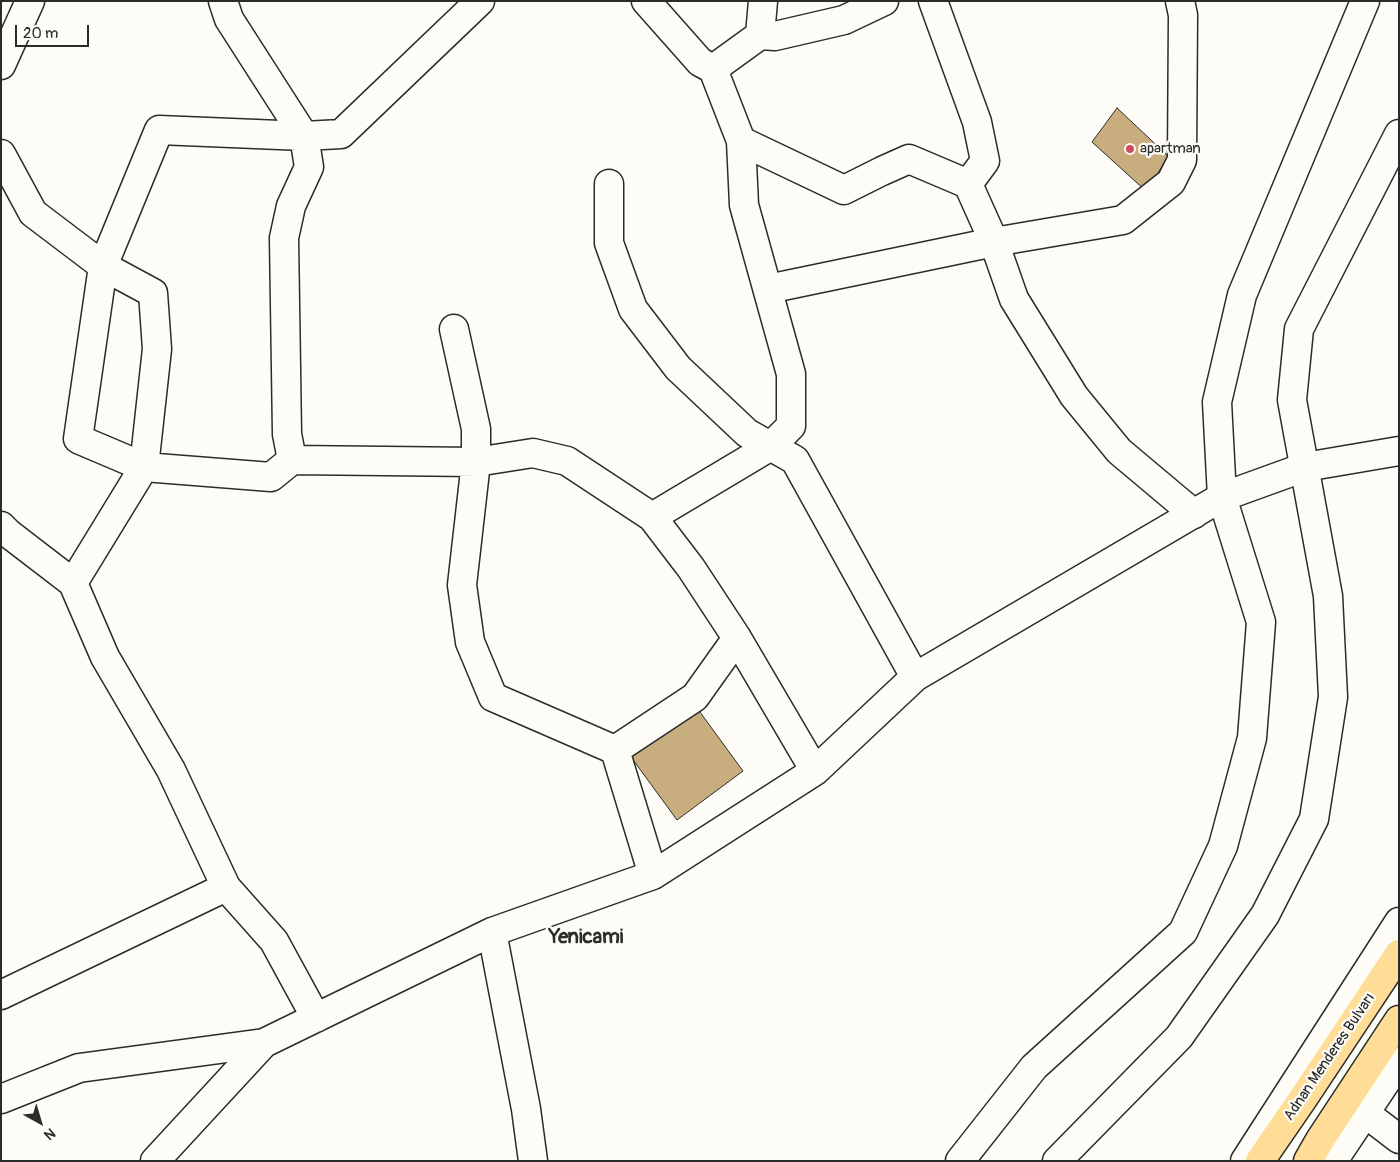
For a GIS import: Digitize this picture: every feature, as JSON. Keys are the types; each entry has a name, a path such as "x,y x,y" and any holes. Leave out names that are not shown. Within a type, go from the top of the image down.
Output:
{"highway":[{"name":"Adnan Menderes Bulvarı","path":"1260,1161 1399,954"},
{"path":"1308,1161 1399,1020"}],"street":[{"path":"1,65 30,1"},
{"path":"223,1 230,19 304,136 309,167 291,206 284,238 287,434 292,460"},
{"path":"480,1 340,134 304,136 159,130 103,266 78,439 144,466 271,477 292,460 476,462 533,453 567,461 652,517 691,568 737,638 816,771"},
{"path":"646,1 700,62 713,69 740,141 744,205 791,374 791,426 771,446 652,517"},
{"path":"760,35 764,1"},
{"path":"713,69 760,35 775,36 844,20 884,1"},
{"path":"933,1 977,122 984,153 985,161 968,184"},
{"path":"768,289 994,242 1123,220 1171,182 1182,160 1183,15 1180,1"},
{"path":"960,1161 1034,1067 1183,932 1224,846 1252,738 1261,622 1222,497 1217,402 1242,295 1365,1"},
{"path":"1058,1161 1179,1037 1265,915 1314,819 1333,698 1328,596 1292,400 1298,329 1399,134"},
{"path":"740,141 844,190 909,159 968,184 994,242 1014,299 1074,396 1119,451 1194,514"},
{"path":"1,154 33,213 103,266 153,293 156,349 144,466 73,582"},
{"path":"609,184 608,243 633,309 678,368 747,433 795,460 915,677"},
{"path":"454,329 476,429 476,462 462,585 470,642 493,697 615,750"},
{"path":"1,1098 79,1068 264,1043 492,932 652,875 816,771 915,677 1222,497 1305,467 1399,452"},
{"path":"1,526 8,534 73,582 105,657 171,770 226,887 274,941 316,1018"},
{"path":"615,750 695,697 737,638"},
{"path":"615,750 652,875"},
{"path":"1,995 226,887"},
{"path":"1246,1161 1399,922"},
{"path":"492,932 526,1108 533,1161"},
{"path":"155,1161 264,1043"},
{"path":"1333,1161 1399,1062"},
{"path":"1365,1113 1399,1139"}],"building":[{"name":"apartman","path":"1117,108 1168,156 1147,192 1092,142"},
{"path":"697,708 743,771 677,820 631,757"}],"place":[{"name":"apartman","path":"1130,149"}],"district":[{"name":"Yenicami","path":"586,938"}]}
